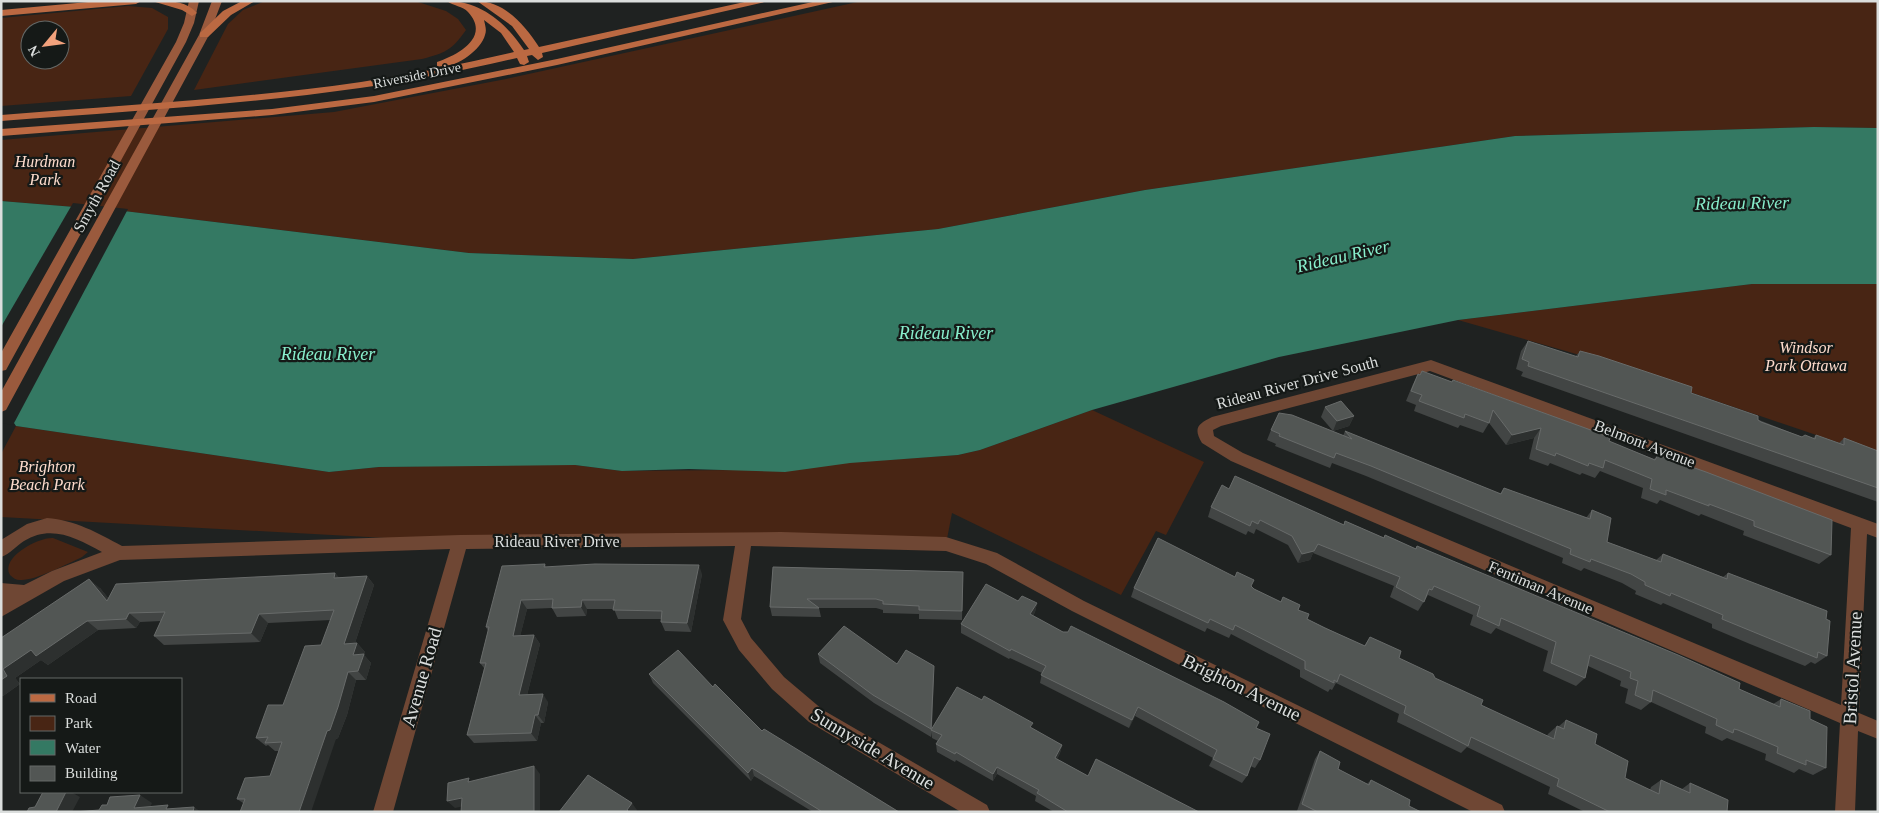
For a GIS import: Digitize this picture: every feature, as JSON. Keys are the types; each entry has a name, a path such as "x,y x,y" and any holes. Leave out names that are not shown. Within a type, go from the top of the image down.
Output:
{"main road":[{"path":"1,5 46,1"},
{"path":"1,13 136,1"},
{"path":"158,1 186,8 192,13"},
{"name":"Smyth Road","path":"1,366 181,42 192,13 194,1"},
{"name":"Smyth Road","path":"1,406 204,35 217,1"},
{"path":"204,35 227,13 250,1"},
{"path":"452,1 497,23 506,32 521,54 526,68"},
{"path":"482,1 516,25 536,50 541,65"},
{"name":"Riverside Drive","path":"1,118 253,98 385,81 521,54 764,1"},
{"name":"Riverside Drive","path":"1,133 308,108 403,94 832,1"},
{"path":"385,81 447,62 475,45 480,39 482,25 480,19 471,9"}],"street":[{"name":"Belmont Avenue","path":"1411,369 1431,365 1492,386 1878,531"},
{"name":"Rideau River Drive South","path":"1207,439 1205,428 1208,424 1411,369"},
{"name":"Fentiman Avenue","path":"1207,439 1237,457 1878,730"},
{"name":"Rideau River Drive","path":"1,550 24,532 49,524 66,525 120,553"},
{"name":"Bristol Avenue","path":"1845,812 1859,524"},
{"name":"Rideau River Drive","path":"1,609 24,593 90,562 120,553 460,542 744,540 946,544 991,558"},
{"name":"Sunnyside Avenue","path":"744,540 732,620 745,644 772,676 816,716 980,812"},
{"name":"Avenue Road","path":"383,812 460,542"},
{"name":"Brighton Avenue","path":"991,558 1078,606 1495,812"},
{"path":"1,591 24,593"}],"green space":[{"path":"265,1 415,1 446,11 458,19 466,30 447,50 422,59 194,90 228,24 243,10"},
{"name":"Hurdman Park","path":"862,1 1878,1 1878,128 1814,127 1515,136 1145,190 938,229 633,259 469,253 124,211 1,201 1,140 334,112 506,79"},
{"path":"128,6 152,8 168,17 168,29 131,96 1,106 1,18"},
{"name":"Windsor Park Ottawa","path":"1752,284 1878,284 1878,456 1590,358 1458,320"},
{"name":"Brighton Beach Park","path":"1092,410 1204,462 1166,535 1156,531 1121,595 952,513 946,544 460,542 1,517 1,454 16,426 329,472 379,467 477,465 575,465 622,471 736,470 958,455 980,450"},
{"path":"53,538 88,552 68,564 34,578 19,580 10,575 8,568 11,561 22,549 39,541"}],"water":[{"name":"Rideau River","path":"1814,127 1878,128 1878,284 1752,284 1458,320 1279,357 1092,410 980,450 958,455 850,463 785,472 689,469 622,471 575,465 379,467 329,472 16,426 14,423 1,421 1,201 124,211 469,253 633,259 938,229 1145,190 1515,136"}],"pier":[{"path":"73,203 128,209 13,425 1,423 1,327"}],"building":[{"path":"1528,341 1578,357 1580,351 1599,356 1692,387 1691,393 1758,416 1758,420 1761,422 1802,437 1805,435 1815,439 1816,435 1844,445 1844,438 1878,451 1878,488 1528,366 1529,362 1522,359"},
{"path":"1422,371 1452,382 1453,380 1588,429 1610,438 1609,441 1655,460 1658,455 1832,520 1831,555 1754,526 1754,521 1709,504 1709,506 1666,490 1666,495 1650,489 1652,479 1605,460 1603,468 1589,463 1588,466 1556,453 1555,456 1536,449 1541,428 1512,435 1493,410 1489,423 1465,414 1464,418 1419,401 1422,395 1411,391 1418,374 1420,375"},
{"path":"1341,401 1354,416 1337,421 1325,407"},
{"path":"1279,413 1292,415 1352,439 1345,431 1501,494 1504,488 1590,519 1592,510 1611,518 1607,542 1661,562 1663,554 1727,579 1728,573 1827,611 1826,619 1830,621 1827,656 1818,652 1817,658 1722,619 1723,615 1671,593 1670,596 1645,585 1645,582 1631,574 1591,559 1590,562 1570,554 1571,549 1371,466 1336,453 1334,458 1279,436 1280,434 1271,430"},
{"path":"1235,476 1344,525 1345,521 1384,538 1385,535 1416,549 1417,546 1678,655 1740,683 1739,689 1780,707 1781,699 1810,711 1810,719 1827,727 1826,768 1806,760 1806,765 1777,753 1778,747 1738,730 1734,729 1733,733 1716,725 1717,719 1653,690 1651,702 1635,695 1638,681 1630,678 1631,672 1590,655 1585,678 1551,663 1556,642 1501,618 1499,626 1477,616 1480,606 1434,586 1432,590 1429,589 1424,602 1396,587 1400,577 1318,544 1314,551 1302,554 1292,536 1260,520 1258,524 1252,521 1250,526 1211,507 1222,485 1229,489"},
{"path":"1158,538 1235,577 1237,572 1254,580 1251,586 1254,589 1281,602 1283,597 1300,605 1298,610 1309,614 1307,619 1325,628 1365,646 1370,637 1401,651 1399,658 1433,674 1435,678 1483,700 1481,705 1554,739 1557,726 1564,729 1566,720 1597,734 1595,744 1628,761 1625,778 1659,794 1661,780 1690,793 1690,783 1728,800 1727,812 1610,812 1557,786 1559,779 1471,737 1468,746 1404,713 1406,706 1340,674 1337,682 1334,680 1334,683 1305,669 1305,661 1235,625 1233,630 1210,619 1208,623 1134,588"},
{"path":"545,564 544,567 595,564 699,565 687,623 661,622 662,611 613,610 615,600 582,600 581,607 552,608 553,599 521,600 513,636 534,635 519,695 543,694 531,733 467,735 486,663 480,663 489,627 486,627 502,566"},
{"path":"773,567 963,572 962,611 919,610 919,606 883,604 883,601 876,599 807,599 819,608 770,607"},
{"path":"335,573 334,578 367,576 344,644 357,643 353,655 364,654 358,671 348,672 330,730 327,731 299,812 240,812 245,799 237,799 245,778 270,776 282,742 265,743 268,737 256,738 268,705 283,705 305,646 321,645 334,610 259,614 251,633 154,636 165,612 129,613 126,619 87,621 36,656 31,650 3,669 7,676 1,680 1,638 89,579 107,601 116,584"},
{"path":"986,584 1018,601 1022,596 1037,603 1030,614 1063,632 1068,632 1071,626 1224,702 1259,722 1256,728 1270,734 1260,760 1254,757 1247,776 1213,759 1217,750 1138,707 1132,720 1041,675 1046,666 1011,649 1010,651 961,624"},
{"path":"844,626 897,664 906,650 934,666 931,729 873,695 818,654"},
{"path":"678,650 713,687 715,684 762,731 764,729 899,812 821,812 752,768 748,773 649,674"},
{"path":"957,687 982,700 984,696 1033,723 1030,727 1062,745 1055,758 1088,776 1096,759 1199,812 1068,812 1037,793 1039,790 997,767 993,774 956,752 955,754 936,744 942,735 931,730"},
{"path":"1320,751 1340,762 1338,769 1369,785 1371,780 1410,800 1409,806 1421,812 1318,812 1302,804"},
{"path":"534,766 534,812 461,812 462,798 447,801 448,783 469,778 468,782"},
{"path":"588,775 632,803 627,810 629,812 559,812"},
{"path":"42,793 66,793 56,812 27,812 29,808 35,807"},
{"path":"140,795 134,808 168,805 166,809 194,807 193,812 74,812 99,810 102,805 107,805 110,797"}]}
